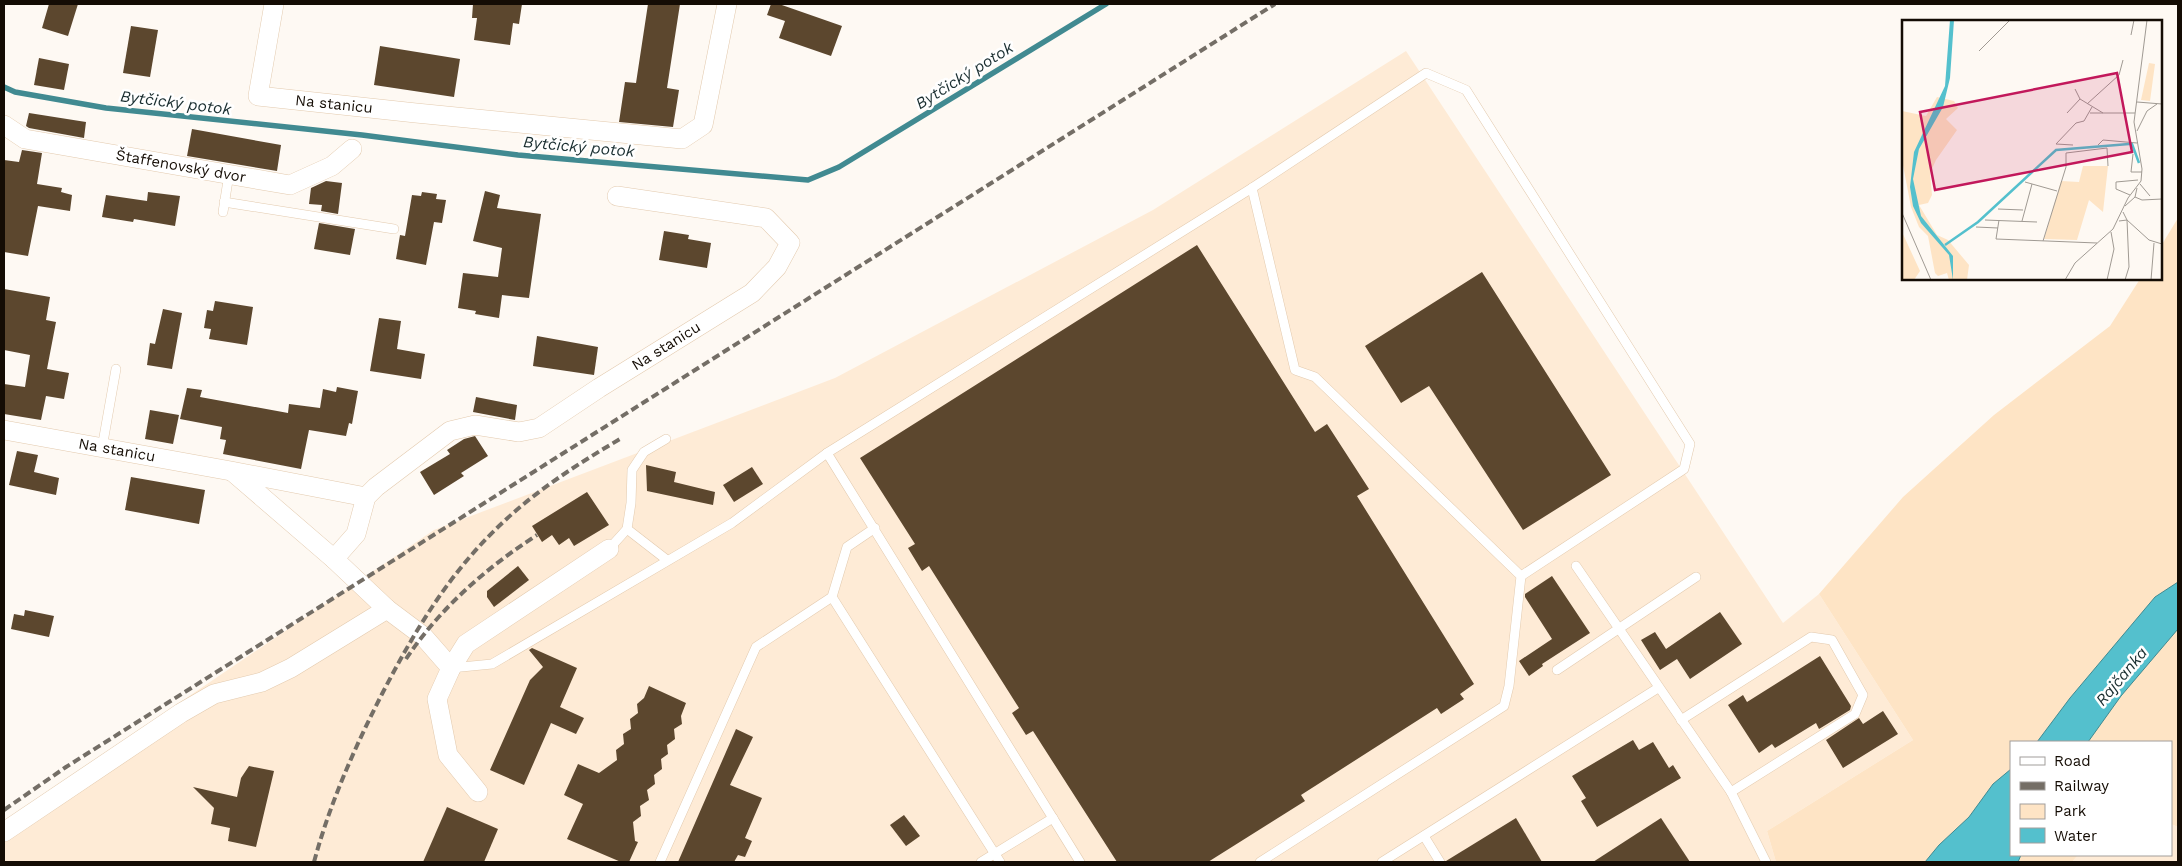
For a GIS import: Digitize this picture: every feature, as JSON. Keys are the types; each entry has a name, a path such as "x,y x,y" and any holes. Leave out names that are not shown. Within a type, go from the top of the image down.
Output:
{"street":[{"name":"Na stanicu","path":"274,4 258,96 682,139 703,126 727,4"},
{"name":"Štaffenovský dvor","path":"4,125 25,139 290,185 332,166 352,149"},
{"name":"Na stanicu","path":"4,430 366,497 376,487 450,431 475,425 519,432 539,428 599,388 752,293 778,267 790,243 766,218 617,196"},
{"path":"231,471 334,559 387,609 422,636 451,668"},
{"path":"334,559 356,534 366,497"},
{"path":"478,792 448,755 437,699 451,668 466,644 610,549"},
{"path":"4,832 181,713 214,694 262,682 284,672 387,609"}],"lane":[{"path":"451,668 492,664 732,523 827,453 1252,188 1426,73 1466,90 1690,444 1684,470 1521,576"},
{"path":"223,212 229,174"},
{"path":"1252,188 1294,370 1314,377 1521,576"},
{"path":"224,202 394,229"},
{"path":"102,448 116,369"},
{"path":"610,549 627,529 631,503 632,470 644,452 666,439"},
{"path":"827,453 1080,862"},
{"path":"660,862 756,646 832,597 847,548 875,528"},
{"path":"627,529 667,560"},
{"path":"1576,566 1731,792 1766,862"},
{"path":"1260,862 1504,706 1509,686 1521,576"},
{"path":"1557,670 1696,577"},
{"path":"832,597 1000,862"},
{"path":"1681,720 1811,638 1832,640 1863,695 1855,714 1731,792"},
{"path":"1382,862 1658,688"},
{"path":"981,862 1053,818"},
{"path":"1424,836 1440,862"}],"shaded area":[{"path":"1406,51 1783,623 1819,594 1913,740 1767,831 1776,862 4,862 4,822 434,530 835,378 1153,210"},
{"path":"2172,824 2178,827 2178,862 2072,862 2077,856 2172,856"}],"green space":[{"path":"2178,218 2178,827 2172,824 2172,741 2010,741 2010,856 2077,856 2072,862 1776,862 1767,831 1913,740 1819,594 1903,497 1994,415 2110,326 2139,280 2162,280 2162,244"}],"water":[{"name":"Rajčanka","path":"2178,582 2178,629 2121,696 2089,741 2038,741 2070,698 2155,597"},
{"path":"2010,770 2010,856 2021,856 2018,862 1925,862 1939,845 1969,817 1993,784"}],"building":[{"path":"49,4 78,4 68,36 42,28"},
{"path":"473,4 522,4 519,24 513,23 510,45 474,40 477,18 472,18"},
{"path":"648,4 680,4 667,88 679,90 673,127 619,122 625,82 636,83"},
{"path":"771,4 779,4 842,26 831,56 779,38 785,21 767,15"},
{"path":"131,26 158,30 150,77 123,73"},
{"path":"380,46 460,59 454,97 374,85"},
{"path":"39,58 69,64 64,90 34,85"},
{"path":"29,113 86,122 84,138 29,128 26,126"},
{"path":"192,129 281,145 277,171 187,156"},
{"path":"22,150 42,153 37,184 62,188 61,192 72,195 70,211 38,206 28,256 4,252 4,160 19,162"},
{"path":"326,181 342,183 338,214 321,211 322,205 309,204 311,188"},
{"path":"485,191 500,195 497,208 541,214 529,298 502,295 499,318 475,314 476,311 458,308 463,273 498,277 502,248 473,241"},
{"path":"148,192 180,196 175,226 134,219 133,222 102,217 106,195 147,201"},
{"path":"422,192 437,194 436,199 446,200 442,223 434,222 426,265 396,259 400,235 405,236 412,195 421,196"},
{"path":"319,223 355,229 350,255 314,249"},
{"path":"664,231 689,235 688,239 711,243 707,268 659,260"},
{"path":"1197,245 1315,432 1327,424 1369,489 1357,496 1474,684 1460,694 1464,699 1441,714 1437,708 1301,795 1305,801 1208,862 1117,862 1033,731 1026,735 1012,713 1019,708 929,566 922,571 908,548 915,544 860,458"},
{"path":"1482,272 1611,475 1523,530 1429,386 1401,403 1365,346"},
{"path":"4,289 50,297 46,320 56,322 47,369 69,373 64,399 46,396 41,420 4,414 4,384 25,387 30,355 4,350"},
{"path":"215,301 253,307 247,345 209,339 211,329 204,328 207,310 213,311"},
{"path":"163,309 182,313 172,369 147,365 150,343 155,344"},
{"path":"379,318 401,321 397,349 425,354 421,379 370,371"},
{"path":"537,336 598,347 594,375 533,366"},
{"path":"337,387 358,391 352,424 349,423 346,436 309,430 301,469 223,454 226,440 220,439 222,427 180,419 187,388 202,390 200,397 288,413 289,404 320,408 323,389 336,392"},
{"path":"476,397 517,405 515,420 473,412"},
{"path":"150,410 179,415 173,444 145,439"},
{"path":"475,436 488,456 461,473 464,476 434,495 420,472 450,454 447,450 464,439"},
{"path":"17,451 38,455 34,472 59,478 56,495 9,485"},
{"path":"646,465 676,472 674,482 715,492 713,505 647,491"},
{"path":"752,467 763,484 734,502 723,485"},
{"path":"131,477 205,490 199,524 125,510"},
{"path":"587,492 609,525 574,546 569,538 559,545 552,535 542,542 532,526"},
{"path":"518,566 529,580 494,607 487,597 487,591"},
{"path":"1552,576 1590,633 1542,664 1543,666 1529,676 1519,661 1552,639 1525,597 1525,594"},
{"path":"25,610 54,616 49,637 11,629 14,614 24,616"},
{"path":"1720,612 1742,644 1690,679 1677,659 1660,670 1641,640 1655,632 1666,649"},
{"path":"532,648 577,668 560,707 584,718 576,734 551,723 524,785 490,770 530,680 543,667 529,650"},
{"path":"1820,656 1851,706 1850,710 1819,729 1816,723 1775,748 1772,744 1759,753 1728,705 1743,695 1747,702"},
{"path":"649,686 686,703 681,716 682,724 674,729 675,739 667,745 668,754 661,759 662,769 654,775 655,784 647,790 649,800 640,806 641,816 633,822 635,841 638,842 629,862 621,862 567,839 583,804 564,795 578,764 599,773 617,760 616,750 624,744 623,734 631,729 630,719 638,713 637,704 644,698"},
{"path":"1883,711 1898,734 1843,768 1826,740 1859,718 1863,724"},
{"path":"736,729 753,737 730,785 762,798 745,838 752,841 745,857 738,855 734,862 678,862"},
{"path":"1633,740 1639,750 1653,742 1669,768 1673,765 1681,778 1597,827 1581,801 1586,798 1572,776"},
{"path":"249,766 274,771 256,847 228,841 230,828 211,824 214,808 193,787 237,797 241,778"},
{"path":"447,807 498,829 484,862 423,862"},
{"path":"904,815 920,836 906,846 890,825"},
{"path":"1516,818 1542,862 1446,862 1446,861"},
{"path":"1661,818 1690,862 1593,862"}],"waterway":[{"name":"Bytčický potok","path":"4,87 15,92 106,108 362,135 518,155 808,180 839,167 1106,4"}],"railway":[{"path":"4,810 66,767 1275,4"},
{"path":"314,862 335,797 362,735 418,628 446,587 477,548 524,504 571,469 620,439"},
{"path":"406,659 419,640 465,590 500,561 537,535"}]}
